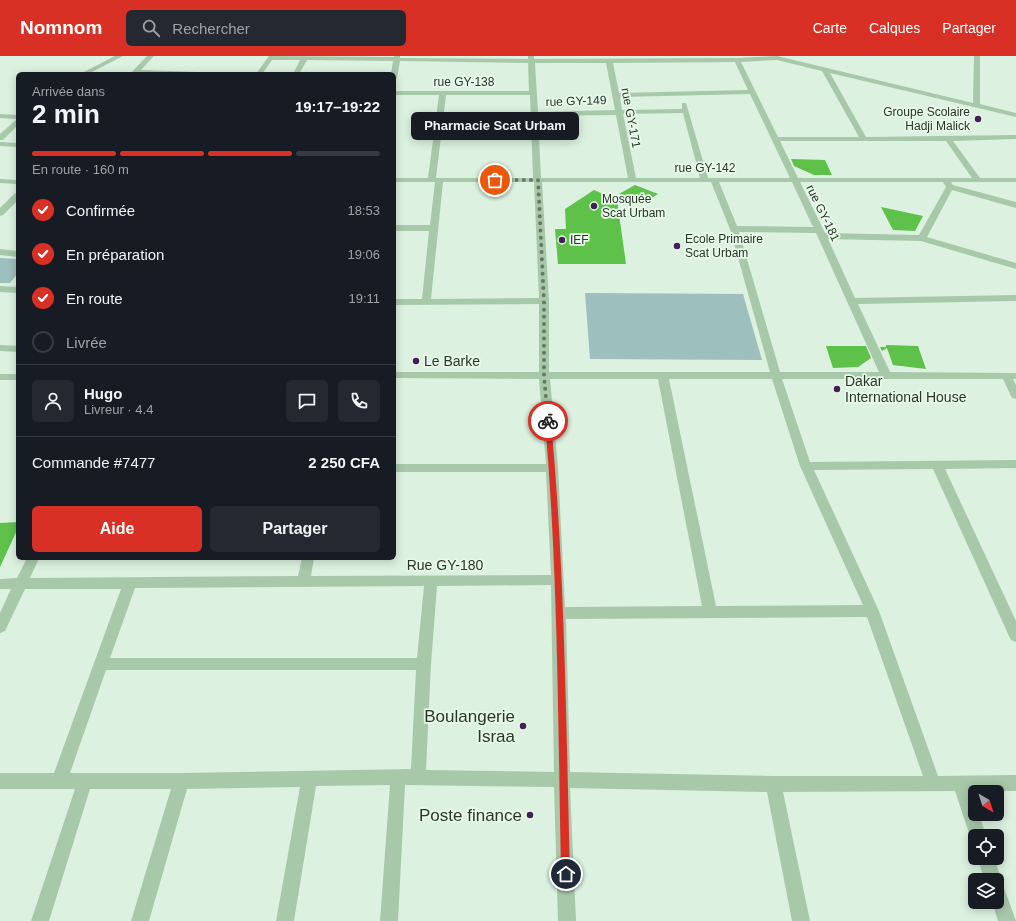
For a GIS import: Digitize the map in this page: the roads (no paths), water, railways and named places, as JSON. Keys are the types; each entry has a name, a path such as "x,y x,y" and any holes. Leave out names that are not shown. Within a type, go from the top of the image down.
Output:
{"street":[{"path":"87,72 120,56"},
{"path":"135,72 150,56"},
{"path":"976,105 977,56"},
{"path":"260,72 271,57 737,60 776,57 824,70 1016,115"},
{"path":"297,72 305,57"},
{"path":"395,72 397,58"},
{"path":"531,58 544,302 544,376 552,468 559,613 562,781 567,921"},
{"name":"rue GY-171","path":"609,60 632,180"},
{"name":"rue GY-181","path":"737,60 820,233 886,376"},
{"path":"824,70 864,139"},
{"path":"615,95 752,92"},
{"name":"rue GY-138","path":"396,93 533,93"},
{"path":"426,302 434,228 435,180 443,93"},
{"path":"678,94 682,96 710,180 734,229 776,376 806,466 872,611 933,783"},
{"name":"rue GY-149","path":"534,114 618,111 686,111"},
{"path":"0,116 16,117"},
{"path":"0,138 16,123"},
{"path":"775,139 948,139 1016,137"},
{"path":"948,139 978,180"},
{"path":"0,144 16,145"},
{"name":"rue GY-142","path":"396,180 794,180 947,184 978,180 1016,180"},
{"path":"0,181 16,182"},
{"path":"922,238 947,184 1016,205"},
{"path":"0,213 16,197"},
{"path":"396,228 434,228"},
{"path":"734,229 922,238 1016,266"},
{"path":"0,252 16,254"},
{"path":"0,289 16,288"},
{"path":"851,302 1016,298"},
{"path":"396,302 544,302"},
{"path":"0,348 16,349"},
{"path":"396,375 1011,376 1016,395"},
{"path":"664,376 710,612"},
{"path":"0,377 16,377"},
{"path":"806,466 1016,464"},
{"path":"937,465 1016,636"},
{"path":"396,468 552,468"},
{"path":"0,627 32,560"},
{"path":"304,581 308,560"},
{"name":"Rue GY-180","path":"0,584 557,580"},
{"path":"418,776 424,664 431,581"},
{"path":"60,781 130,582"},
{"path":"559,613 872,611"},
{"path":"101,664 424,664"},
{"path":"0,781 181,781 418,776 562,781 773,784 1016,784"},
{"path":"389,921 398,777"},
{"path":"284,921 309,778"},
{"path":"40,921 85,781"},
{"path":"140,921 181,781"},
{"path":"960,783 976,829"},
{"path":"773,784 801,921"},
{"path":"1003,909 1007,921"}],"place":[{"name":"Groupe Scolaire Hadji Malick","path":"978,119"},
{"name":"Pharmacie Scat Urbam","path":"495,180"},
{"name":"Mosquée Scat Urbam","path":"594,206"},
{"name":"IEF","path":"562,240"},
{"name":"Ecole Primaire Scat Urbam","path":"677,246"},
{"name":"Le Barke","path":"416,361"},
{"name":"Dakar International House","path":"837,389"},
{"name":"Boulangerie Israa","path":"523,726"},
{"name":"Poste finance","path":"530,815"}]}
